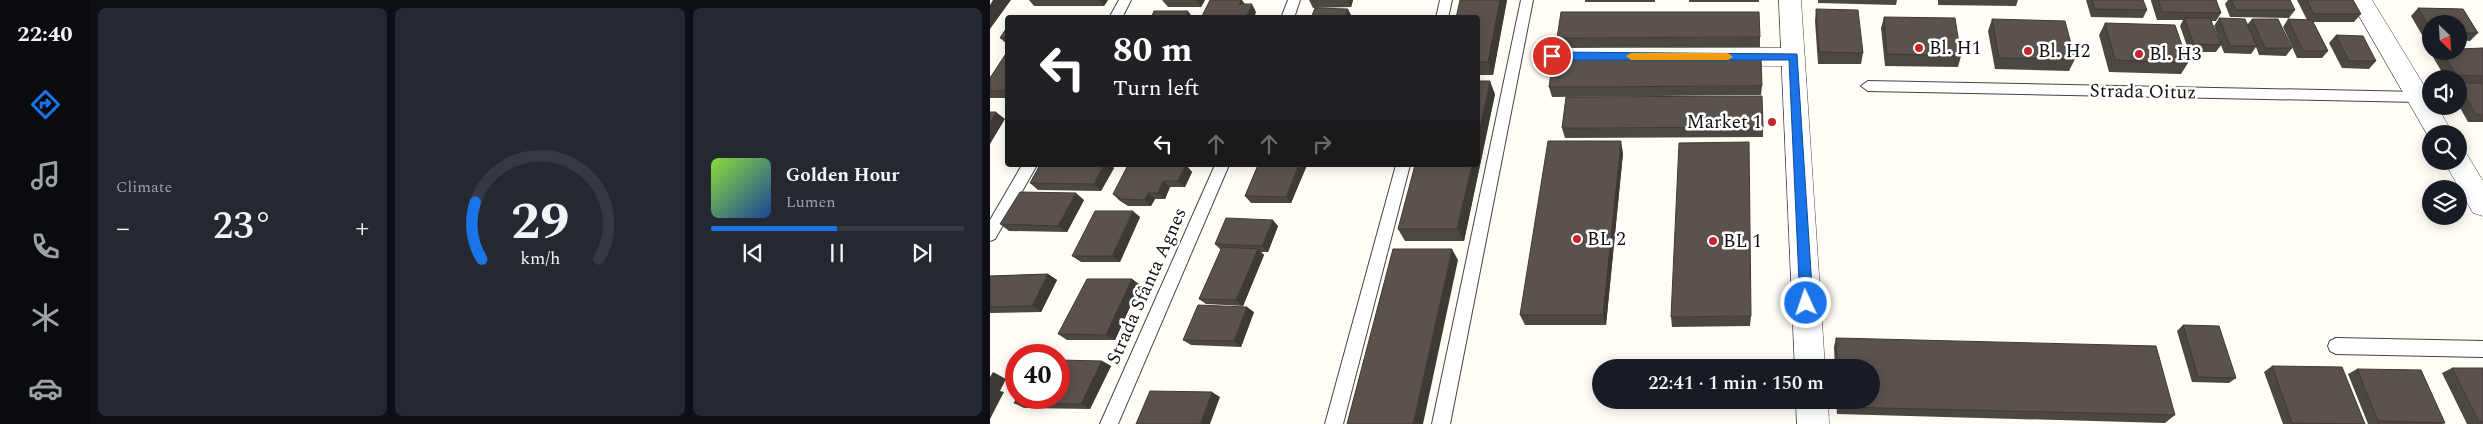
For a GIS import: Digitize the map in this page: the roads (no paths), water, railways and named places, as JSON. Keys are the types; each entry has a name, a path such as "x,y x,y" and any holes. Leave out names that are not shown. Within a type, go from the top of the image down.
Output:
{"street":[{"path":"1790,0 1810,359"},
{"path":"2361,0 2435,125"},
{"path":"1552,56 1794,57"},
{"path":"2462,170 2483,205"},
{"path":"1812,409 1813,424"}],"lane":[{"path":"1117,15 1125,0"},
{"path":"1287,15 1294,0"},
{"path":"1443,15 1446,0"},
{"path":"1441,424 1526,0"},
{"name":"Strada Oituz","path":"1868,86 2418,97"},
{"path":"990,234 1029,167"},
{"name":"Strada Sfânta Agnes","path":"1109,424 1221,167"},
{"path":"1334,424 1402,167"},
{"path":"2336,346 2483,349"}],"place":[{"name":"Bl. H1","path":"1919,48"},
{"name":"Bl. H2","path":"2028,51"},
{"name":"Bl. H3","path":"2139,54"},
{"name":"Market 1","path":"1772,122"},
{"name":"BL 2","path":"1577,239"},
{"name":"BL 1","path":"1713,241"}]}
